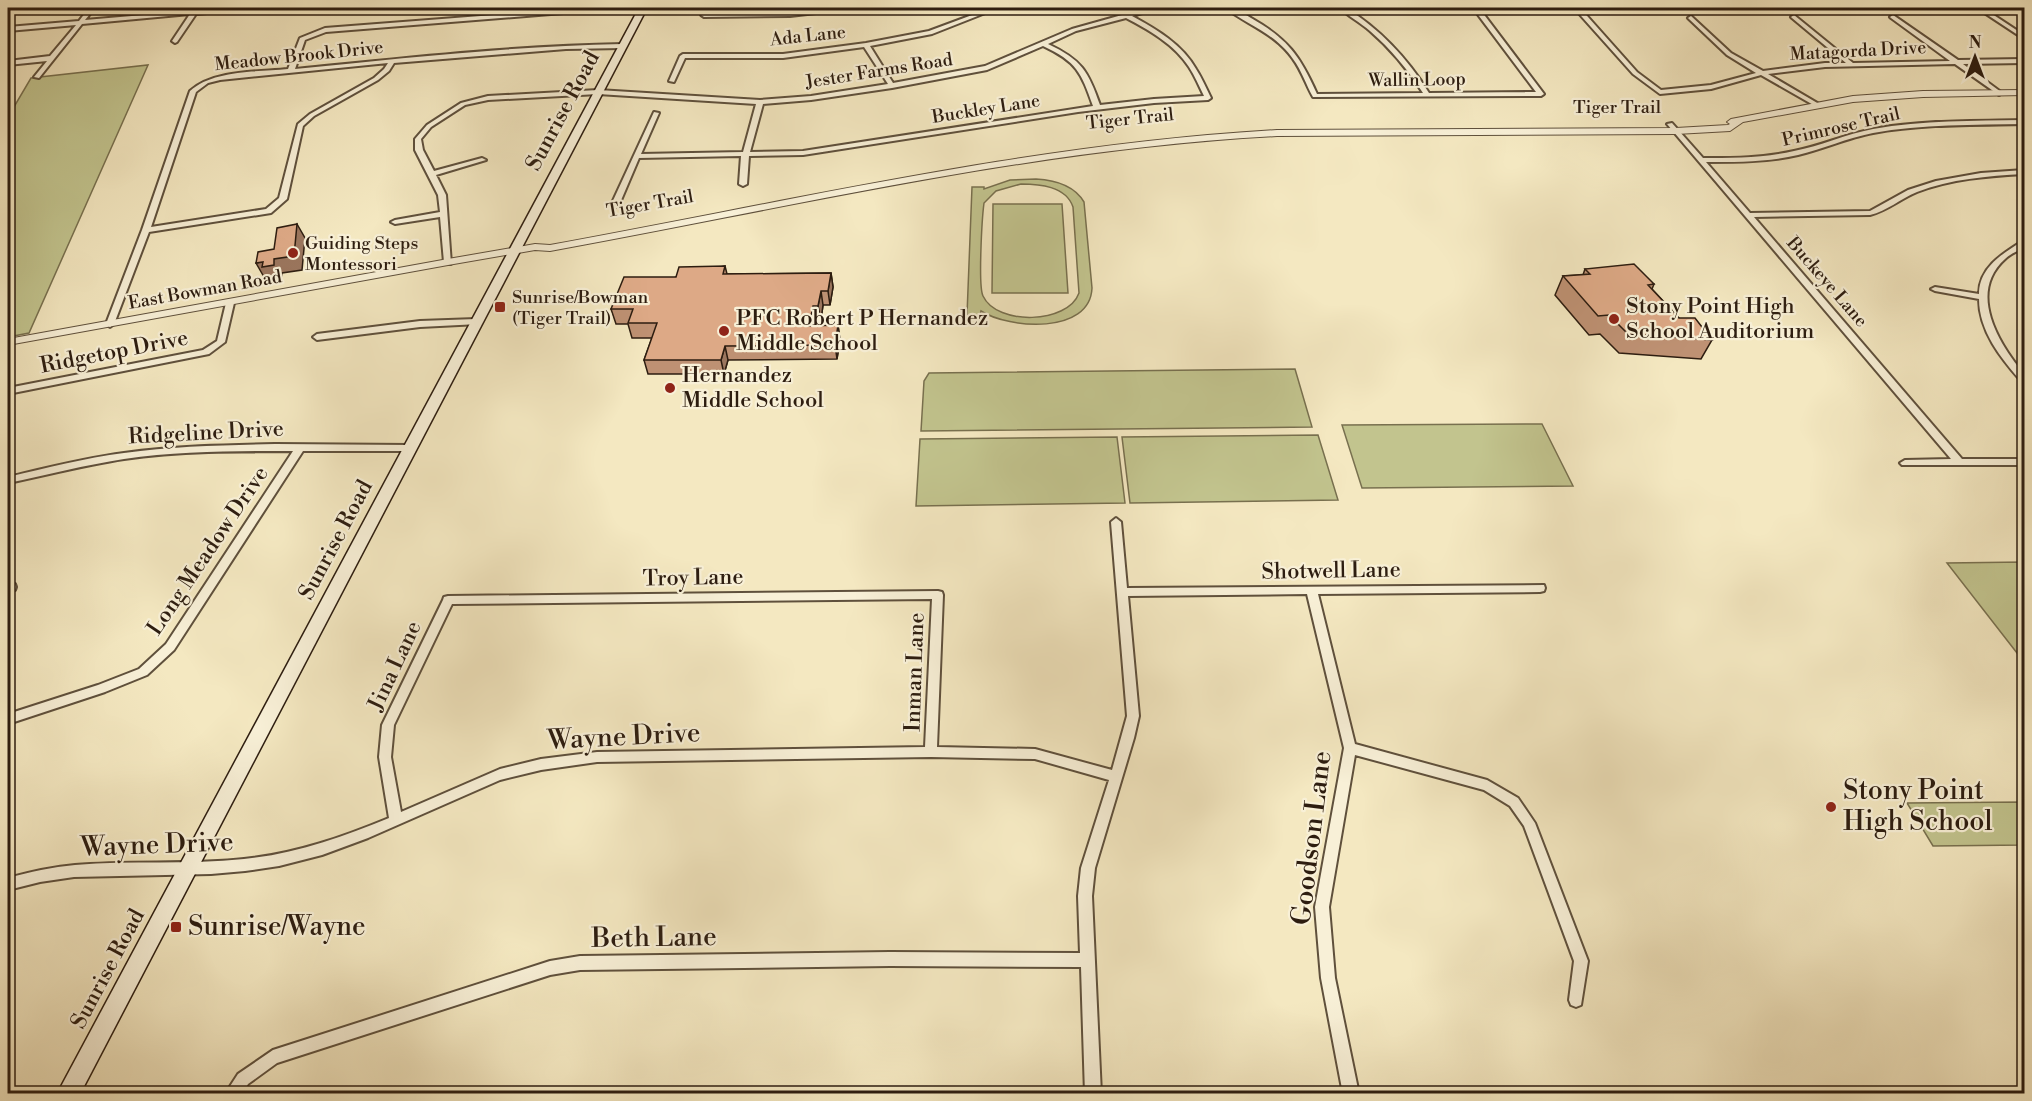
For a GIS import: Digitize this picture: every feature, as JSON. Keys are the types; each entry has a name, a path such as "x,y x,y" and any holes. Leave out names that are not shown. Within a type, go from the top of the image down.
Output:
{"main road":[{"name":"Sunrise Road","path":"68,1094 643,8"}],"street":[{"path":"37,77 92,8"},
{"path":"8,28 240,8"},
{"path":"291,70 302,39 325,30 600,8"},
{"path":"706,8 704,15 789,14 842,8"},
{"name":"Ada Lane","path":"672,81 683,56 783,56 866,45 930,33 995,8"},
{"name":"Buckley Lane","path":"636,156 746,156 839,149 1097,107 1154,100 1208,98 1192,67 1179,50 1113,8"},
{"name":"Jester Farms Road","path":"432,174 419,150 419,136 429,126 464,104 478,100 531,94 598,92 760,102 811,98 987,68 1074,30 1154,8"},
{"name":"Wallin Loop","path":"1228,8 1258,24 1287,48 1301,65 1315,96 1541,94 1476,8"},
{"path":"1344,8 1390,43 1404,59 1427,95"},
{"name":"Matagorda Drive","path":"1577,8 1635,73 1660,92 1711,87 1798,67 2025,61"},
{"path":"1980,8 2025,37"},
{"path":"176,41 194,12"},
{"path":"1794,17 1851,64"},
{"path":"1893,17 1999,93"},
{"path":"1691,18 1729,54 1817,105"},
{"path":"1042,43 1077,62 1086,75 1097,107"},
{"path":"866,45 892,86"},
{"name":"Meadow Brook Drive","path":"110,324 146,230 195,88 220,78 291,70 573,46 623,46"},
{"path":"8,63 52,58"},
{"path":"146,230 268,211 275,207 283,199 300,125 312,115 376,79 387,70 392,61"},
{"name":"Tiger Trail","path":"515,250 535,248 548,240 838,184 1060,144 1121,136 1271,126 1731,128 1740,122 1817,105 1886,96 2025,93"},
{"path":"743,184 746,156 760,102"},
{"path":"615,205 656,113"},
{"name":"Primrose Trail","path":"1701,160 1757,159 1785,155 1861,134 1897,128 1951,123 2025,122"},
{"name":"Buckeye Lane","path":"1673,127 1959,462"},
{"path":"448,262 442,195 432,174 482,160"},
{"path":"1747,215 1870,213 1882,209 1910,192 1933,184 1987,174 2025,172"},
{"path":"395,222 444,214"},
{"path":"2023,376 1995,342 1986,318 1982,297 1988,275 1995,264 2005,255 2025,244"},
{"name":"East Bowman Road","path":"8,342 515,250"},
{"path":"1935,289 1982,297"},
{"name":"Ridgetop Drive","path":"8,391 206,352 221,342 230,303"},
{"path":"317,338 410,325 476,322"},
{"name":"Ridgeline Drive","path":"8,480 93,461 139,454 228,448 410,448"},
{"name":"Long Meadow Drive","path":"8,719 101,689 143,672 170,647 300,448"},
{"path":"1905,463 2025,462"},
{"path":"1093,1094 1085,896 1088,868 1128,738 1132,716 1116,522"},
{"name":"Shotwell Lane","path":"1122,592 1540,588"},
{"name":"Goodson Lane","path":"1312,591 1350,748 1322,907 1322,932 1327,969 1352,1094"},
{"name":"Troy Lane","path":"448,600 938,594"},
{"name":"Inman Lane","path":"931,752 938,594"},
{"name":"Jina Lane","path":"396,821 385,758 388,725 448,600"},
{"path":"1350,748 1487,785 1514,802 1529,823 1581,961 1576,1000"},
{"name":"Wayne Drive","path":"8,884 22,879 80,871 237,867 289,858 342,843 505,772 586,758 931,752 1035,754 1115,776"},
{"name":"Beth Lane","path":"232,1094 243,1079 273,1057 550,968 580,963 891,959 1087,960"}],"green space":[{"path":"1681,8 1887,8 1868,10 1693,10"},
{"path":"148,65 29,333 8,337 8,117 31,78"},
{"path":"1036,179 1056,182 1075,191 1084,202 1092,288 1088,303 1078,314 1063,321 1028,324 1010,322 981,311 980,315 967,315 972,187 984,187 984,189 1010,180","holes":["1021,184 1058,190 1073,207 1079,293 1072,303 1061,311 1047,315 1032,317 1002,313 991,306 983,296 981,236 984,203 996,191"]},
{"path":"993,204 1062,204 1068,293 992,293"},
{"path":"1295,369 1312,427 921,431 924,381 929,373"},
{"path":"1542,424 1573,486 1362,488 1342,425"},
{"path":"1318,435 1338,500 1130,503 1122,437"},
{"path":"1117,437 1125,503 916,506 920,439"},
{"path":"2024,562 2024,662 1947,563"},
{"path":"2024,802 2024,845 1933,846 1907,803"}],"building":[{"path":"297,224 294,256 274,259 274,265 262,267 263,262 256,263 258,252 274,249 277,228"},
{"path":"1634,264 1654,284 1648,285 1679,318 1695,318 1712,340 1628,334 1609,315 1598,316 1563,276 1590,274 1585,269"},
{"name":"PFC Robert P Hernandez Middle School","path":"725,266 723,274 831,273 828,291 821,291 818,306 813,306 809,326 838,325 835,345 725,346 721,360 644,360 657,323 628,323 633,309 611,309 624,277 676,277 679,267"}],"place":[{"name":"Guiding Steps Montessori","path":"293,253"},
{"name":"Sunrise/Bowman (Tiger Trail)","path":"500,307"},
{"name":"Stony Point High School Auditorium","path":"1614,319"},
{"name":"PFC Robert P Hernandez Middle School","path":"724,331"},
{"name":"Hernandez Middle School","path":"670,388"},
{"name":"Stony Point High School","path":"1831,807"},
{"name":"Sunrise/Wayne","path":"176,927"}]}
